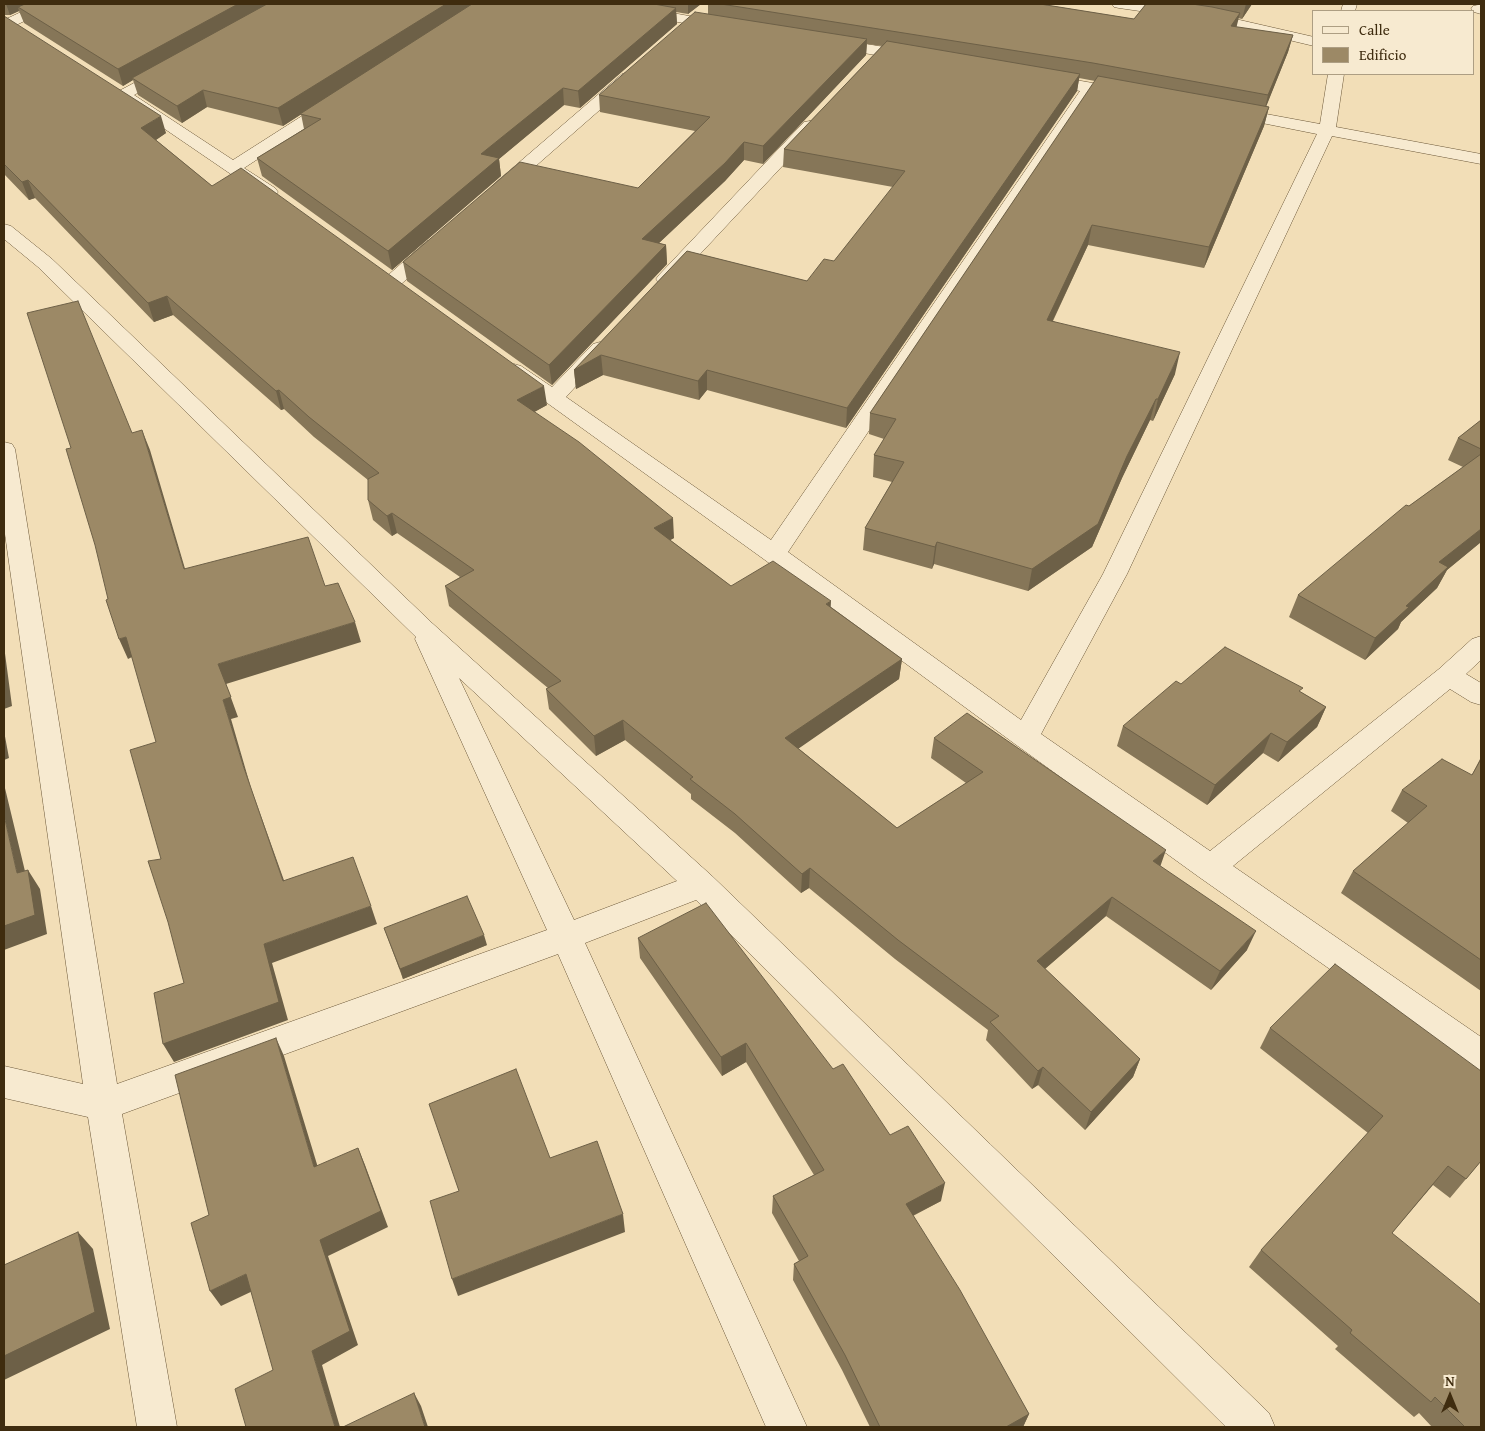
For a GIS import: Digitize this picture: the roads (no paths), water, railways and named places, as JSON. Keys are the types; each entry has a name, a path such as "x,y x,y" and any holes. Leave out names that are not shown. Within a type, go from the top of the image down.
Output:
{"street":[{"path":"6,21 49,4"},
{"path":"601,4 739,29"},
{"path":"1120,4 1209,17 1312,42"},
{"path":"677,34 705,10"},
{"path":"6,21 25,33"},
{"path":"815,40 929,59"},
{"path":"868,65 881,51"},
{"path":"183,61 115,90 234,167 290,207"},
{"path":"490,196 640,66"},
{"path":"1025,737 1115,574 1326,130 1336,75"},
{"path":"1024,76 1147,98"},
{"path":"774,554 1090,87"},
{"path":"234,167 348,93"},
{"path":"1213,110 1481,158"},
{"path":"656,289 820,116"},
{"path":"4,230 45,263 422,628 701,885 1255,1427"},
{"path":"393,281 445,235"},
{"path":"553,398 614,333"},
{"path":"497,357 774,554 1025,737 1481,1056"},
{"path":"4,449 103,1105 157,1427"},
{"path":"422,628 566,937 787,1427"},
{"path":"1210,868 1448,676 1481,645"},
{"path":"1448,676 1481,695"},
{"path":"4,1082 103,1105 566,937 701,885"}]}
